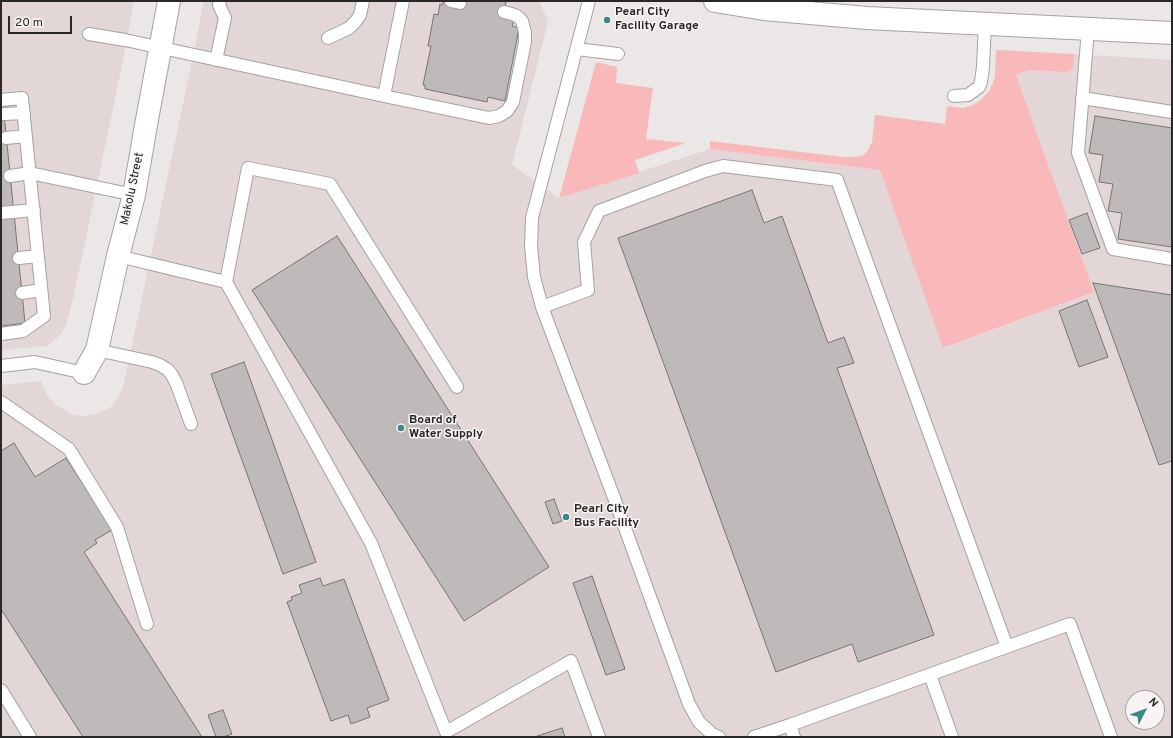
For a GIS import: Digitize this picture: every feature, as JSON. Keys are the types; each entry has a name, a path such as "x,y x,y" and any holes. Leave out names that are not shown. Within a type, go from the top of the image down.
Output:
{"main road":[{"name":"Makolu Street","path":"84,373 98,350 118,256 134,195 169,1"},
{"path":"715,1 764,9 867,18 1172,33"}],"lane":[{"path":"216,60 225,18 219,4 220,1"},
{"path":"328,38 349,28 356,21 360,15 363,1"},
{"path":"384,96 403,1"},
{"path":"589,1 532,218 531,246 534,277 542,307 613,495 688,704 699,722 712,734 719,737"},
{"path":"89,34 125,40 489,118 498,116 508,111 513,102 525,42 525,32 522,21 515,15 504,12"},
{"path":"954,96 968,95 979,88 983,67 985,24"},
{"path":"1088,29 1078,153 1113,249 1172,259"},
{"path":"576,49 618,54"},
{"path":"1,100 22,98 44,316"},
{"path":"1082,98 1172,112"},
{"path":"4,114 24,113"},
{"path":"6,138 26,136"},
{"path":"542,307 588,290 584,242 599,211 705,171 723,166 837,180 1007,647"},
{"path":"457,387 330,184 248,168 226,282 371,543 442,734 571,661 599,737"},
{"path":"10,176 30,173 134,195"},
{"path":"1,213 34,210"},
{"path":"19,258 38,256"},
{"path":"118,256 226,282"},
{"path":"22,293 41,290"},
{"path":"25,319 44,316"},
{"path":"1,334 23,331 44,316"},
{"path":"98,350 152,362 168,370 177,385 191,424"},
{"path":"1,366 35,362 84,373"},
{"path":"1,402 69,450 117,528 147,624"},
{"path":"754,737 1070,624 1111,737"},
{"path":"930,675 952,737"},
{"path":"1,690 30,737"},
{"path":"790,725 794,737"}],"shaded area":[{"path":"1,1 134,1 74,295 66,326 61,334 48,346 1,350"},
{"path":"204,1 539,1 548,21 512,165 559,198 710,149 880,170 944,348 1094,292 1016,75 1029,70 1065,72 1073,68 1075,54 1172,60 1172,737 1,737 1,385 41,381 49,398 56,405 73,415 85,416 96,414 111,407 116,401 123,387"},
{"path":"996,50 1075,54 1073,68 1069,71 1029,70 1016,75 1094,292 943,348 880,170 710,149 710,141 843,157 862,156 867,152 872,142 875,115 945,124 947,106 963,108 981,100 989,91 995,77"},
{"path":"596,62 617,67 616,83 653,88 646,139 686,143 635,160 639,173 559,198"}],"building":[{"path":"460,1 506,2 503,14 515,16 512,26 519,28 505,101 488,97 487,102 425,89 425,85 423,85 431,46 428,46 434,14 438,15 440,4 442,5 443,2 459,5"},
{"path":"1,108 3,108 4,114 25,323 1,326"},
{"path":"1095,116 1172,128 1172,247 1118,239 1122,213 1108,211 1113,184 1099,182 1103,155 1089,153"},
{"path":"752,190 764,223 782,216 828,343 844,337 854,363 837,368 934,635 858,662 852,644 776,672 618,238"},
{"path":"1087,213 1100,248 1082,254 1069,220"},
{"name":"Board of Water Supply","path":"337,236 549,567 464,621 252,290"},
{"path":"1093,283 1172,295 1172,461 1159,465"},
{"path":"1087,300 1108,357 1079,367 1059,311"},
{"path":"244,362 316,562 283,574 211,374"},
{"path":"14,443 35,477 66,458 112,530 95,540 97,543 84,552 202,737 83,737 1,609 1,451"},
{"path":"554,499 562,521 553,524 545,502"},
{"path":"592,576 625,669 606,675 573,583"},
{"path":"320,578 323,586 344,579 389,700 367,708 370,717 351,724 348,715 331,721 287,602 292,600 291,597 302,593 299,585"},
{"path":"223,710 232,734 223,737 216,737 208,715"},
{"path":"562,728 565,737 537,737 537,736"}],"place":[{"name":"Pearl City Facility Garage","path":"607,20"},
{"name":"Board of Water Supply","path":"401,428"},
{"name":"Pearl City Bus Facility","path":"566,517"}]}
